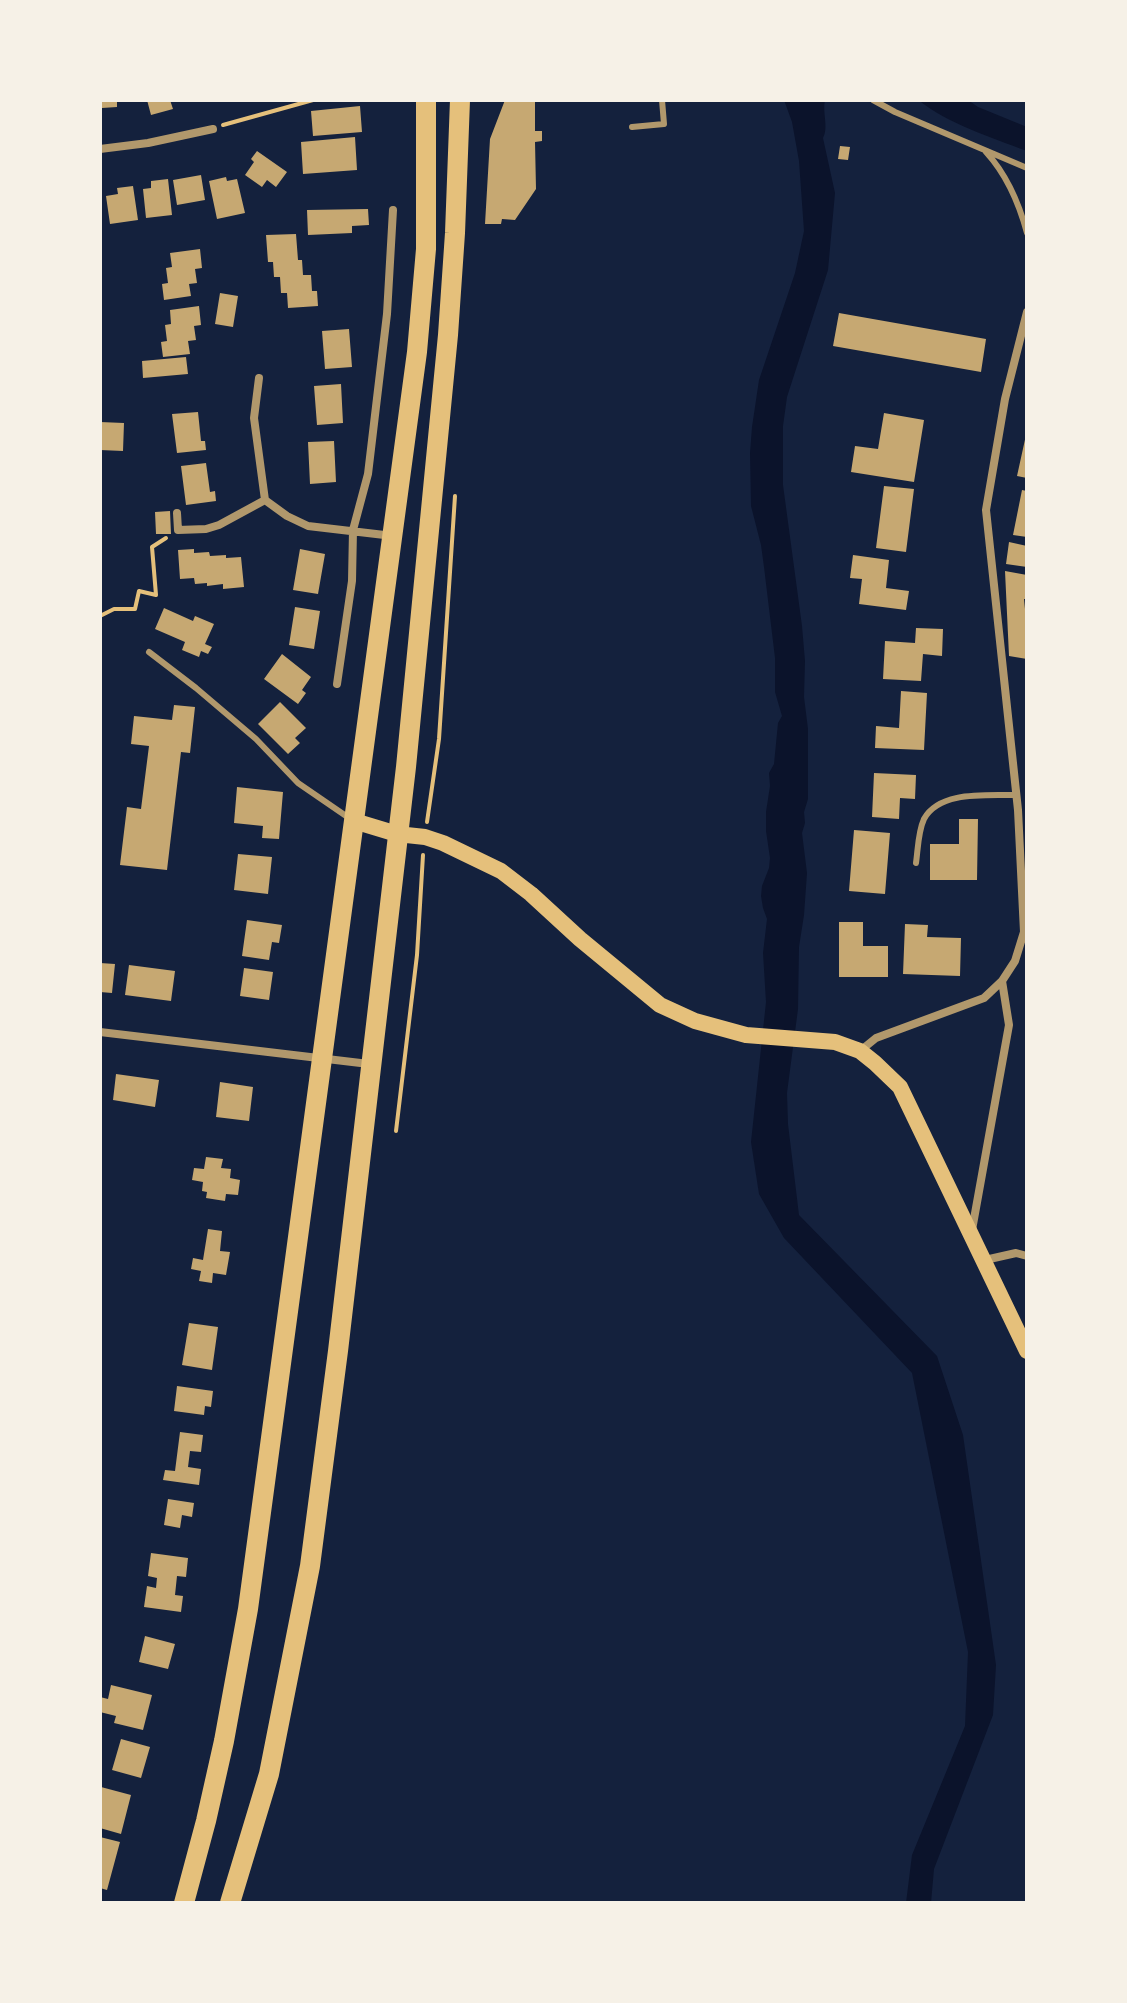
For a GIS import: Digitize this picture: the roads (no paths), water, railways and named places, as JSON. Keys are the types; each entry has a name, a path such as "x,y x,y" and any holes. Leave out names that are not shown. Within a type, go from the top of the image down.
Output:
{"highway":[{"path":"184,1903 224,1741 248,1609 393,536 417,352 426,249 426,100"},
{"path":"230,1903 269,1774 310,1566 338,1351 405,778 448,335 460,100"}],"main road":[{"path":"354,821 397,834 425,837 501,871 660,1005 695,1021 746,1035 835,1042 860,1051 900,1087 1027,1351"}],"street":[{"path":"100,149 148,143 213,129"},
{"path":"337,684 352,581 353,530 368,474 384,343 393,210"},
{"path":"860,1051 876,1038 984,998 1002,981 1015,961 1024,932 1017,795 986,510 1005,399 1027,312"},
{"path":"259,378 254,418 265,500 308,526 393,536"},
{"path":"177,513 178,530 206,529 265,500"},
{"path":"972,1235 1009,1025 1002,981"},
{"path":"100,1032 370,1064"},
{"path":"985,1260 1016,1253 1027,1256"}],"lane":[{"path":"632,127 664,124 662,100"},
{"path":"873,100 1027,168"},
{"path":"983,150 996,164 1016,196 1027,233"},
{"path":"149,652 256,739 298,783 354,821"},
{"path":"916,863 924,819 938,803 955,798 1017,795"}],"water":[{"path":"784,100 825,100 823,138 835,193 828,270 787,397 783,426 783,485 802,626 808,729 808,799 802,833 807,873 799,947 798,1009 787,1093 799,1215 937,1356 963,1435 996,1665 993,1715 934,1869 931,1903 906,1903 912,1855 965,1726 968,1652 912,1373 784,1238 759,1194 751,1142 766,1002 763,953 767,919 761,896 770,858 766,812 769,773 774,764 778,723 782,716 775,692 775,658 761,545 751,506 750,453 759,380 795,273 804,231 799,161 792,122"},
{"path":"918,100 968,100 1027,127 1027,151 956,123"}]}
